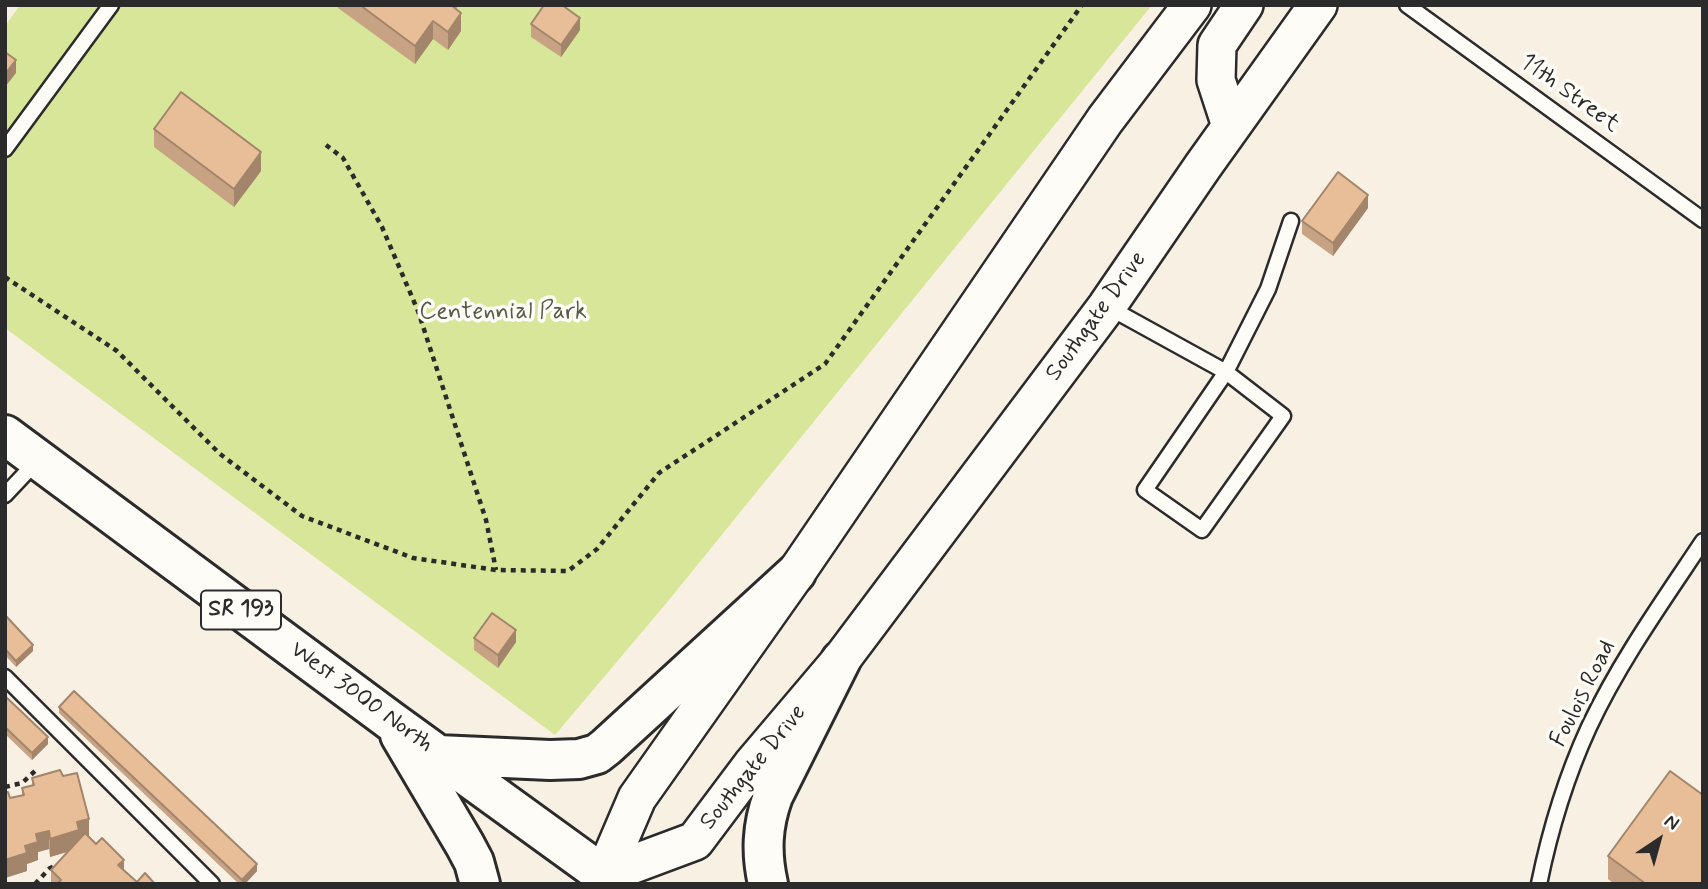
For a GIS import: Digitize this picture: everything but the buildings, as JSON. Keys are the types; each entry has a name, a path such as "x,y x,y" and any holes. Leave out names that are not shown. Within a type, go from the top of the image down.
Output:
{"main road":[{"path":"606,881 637,798 796,573 1105,120 1192,5"},
{"path":"1231,126 1216,80 1217,44 1244,5"},
{"name":"Southgate Drive","path":"606,881 695,841 752,765 842,660 1107,306 1318,5"},
{"name":"West 3000 North","path":"5,435 606,881"},
{"path":"438,755 550,760 579,759 597,754 796,573"},
{"path":"768,884 763,850 768,809 842,660"},
{"path":"391,721 465,845 474,862 480,884"}],"lane":[{"path":"5,149 111,5"},
{"name":"11th Street","path":"1408,5 1703,220"},
{"path":"1107,306 1226,372 1283,416 1202,530 1145,489 1226,372 1268,289 1290,221"},
{"path":"5,495 38,460"},
{"name":"Foulois Road","path":"1539,884 1558,808 1589,726 1624,662 1703,541"},
{"path":"5,677 212,884"}],"path":[{"path":"5,277 117,351 220,454 302,516 413,558 496,570 568,571 597,549 659,473 825,363 1082,5"},
{"path":"326,145 343,158 375,216 418,311 486,520 496,570"},
{"path":"5,788 22,783 35,771"},
{"path":"35,884 50,869 66,862"}],"green space":[{"name":"Centennial Park","path":"20,5 1152,5 664,606 555,735 5,328 5,26"}]}
